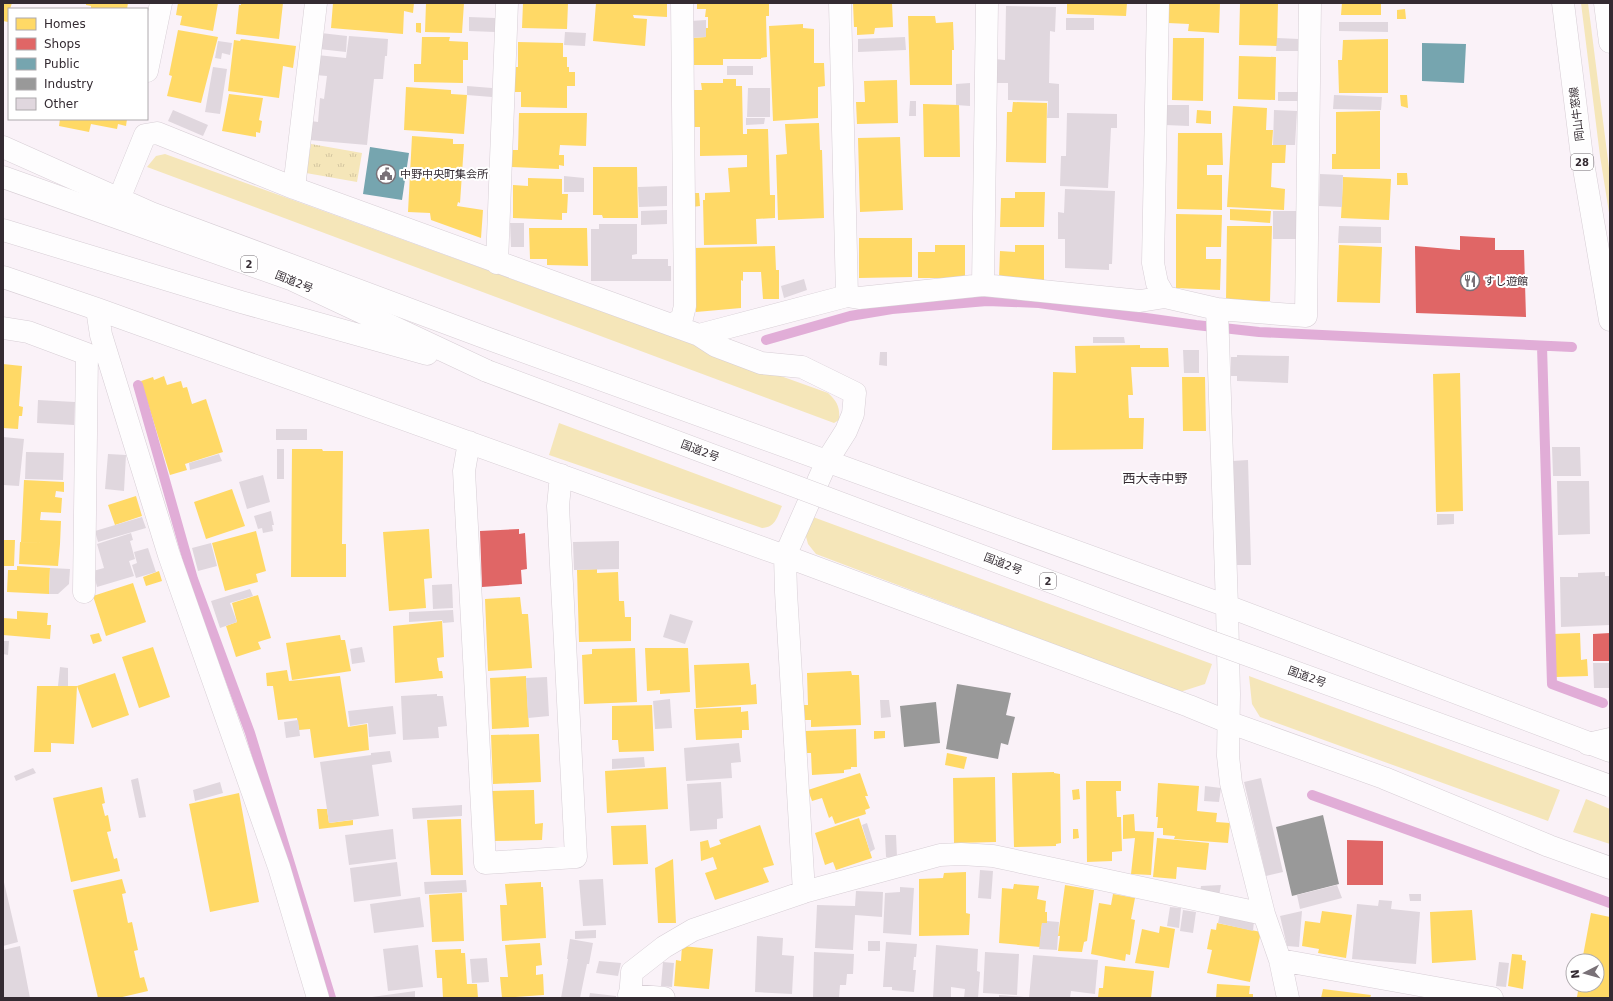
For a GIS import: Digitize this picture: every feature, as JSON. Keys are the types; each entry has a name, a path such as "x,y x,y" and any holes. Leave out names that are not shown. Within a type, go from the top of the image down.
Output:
{"main road":[{"path":"148,66 161,3"},
{"path":"294,188 316,3"},
{"path":"497,262 506,3"},
{"path":"673,325 682,318 685,306 682,3"},
{"path":"840,3 846,296"},
{"path":"983,285 987,3"},
{"path":"1158,3 1153,263 1157,283 1165,297"},
{"path":"699,335 846,296 859,298 983,285 1140,301 1165,297 1217,321 1306,316 1310,3"},
{"name":"岡山牛窓線","path":"1563,3 1582,158 1610,320"},
{"path":"1605,3 1610,42"},
{"path":"119,199 144,127 294,188 673,325 699,335 716,346 761,364 802,367 855,393 853,414 846,431 828,461 785,556 804,892"},
{"path":"3,147 152,213 489,339 1227,606 1588,744 1610,751"},
{"name":"国道2号","path":"3,177 293,280 487,371 1202,638 1610,786"},
{"name":"国道2号","path":"3,230 241,302 487,371"},
{"path":"3,277 97,309 785,556 1189,706 1228,722 1384,778 1549,846 1610,868"},
{"path":"97,309 101,335 169,554 279,867 318,998"},
{"path":"1217,321 1227,606 1229,694 1228,756 1230,783 1264,914 1280,960 1288,998"},
{"path":"3,328 28,332 87,354 84,592"},
{"path":"469,442 464,471 485,863 576,857 558,506 561,475"},
{"path":"1588,744 1610,739"},
{"path":"664,998 629,996 632,972 664,947 687,933 804,892 940,855 960,854 993,856 1264,914"},
{"path":"1280,960 1492,998"}],"green space":[{"path":"1581,3 1588,3 1610,176 1610,219 1600,156"},
{"path":"311,144 362,153 357,182 306,173"},
{"path":"165,154 828,393 838,405 839,420 834,423 147,167 156,156"},
{"path":"559,423 782,506 773,524 762,528 549,455"},
{"path":"813,517 1212,664 1205,684 1180,692 816,554 808,544 805,533"},
{"path":"1249,676 1560,790 1548,821 1260,717 1252,704"},
{"path":"1586,799 1610,809 1610,844 1573,832"}],"building: Homes":[{"path":"3,3 12,3 10,8 8,8 8,22 3,21"},
{"path":"86,3 128,3 127,8 91,8 91,6 86,5"},
{"path":"178,3 218,3 213,31 180,25 182,16 176,15"},
{"path":"241,3 283,3 279,39 236,34 239,5 241,5"},
{"path":"333,3 414,3 413,13 404,11 403,34 331,28"},
{"path":"426,3 464,3 462,33 425,32"},
{"path":"523,3 568,3 567,29 522,28"},
{"path":"596,3 667,4 667,17 633,15 634,18 647,19 645,46 593,41"},
{"path":"697,3 769,3 769,16 766,16 767,57 761,59 723,59 723,65 691,65 691,38 706,37 706,28 708,28 708,17 705,17 706,9 697,9"},
{"path":"853,3 892,3 893,27 875,28 874,34 857,35 857,27 854,27"},
{"path":"1067,3 1127,3 1126,16 1067,14"},
{"path":"1169,3 1220,3 1219,33 1188,31 1189,24 1168,23"},
{"path":"1240,3 1278,3 1277,46 1239,45"},
{"path":"1342,3 1381,3 1381,15 1341,15"},
{"path":"1405,9 1406,19 1397,19 1397,10"},
{"path":"908,16 935,16 936,23 953,22 954,50 952,50 952,85 910,85"},
{"path":"416,23 421,23 421,33 416,32"},
{"path":"803,24 803,28 814,29 814,63 824,63 825,86 818,87 818,118 773,121 769,26"},
{"path":"178,30 218,37 201,103 167,96 172,76 169,75"},
{"path":"422,37 450,37 449,41 468,42 468,60 463,60 463,83 414,82 414,64 421,64"},
{"path":"1173,38 1204,38 1203,101 1172,100"},
{"path":"241,39 296,46 293,68 283,66 279,98 228,91 234,40 240,41"},
{"path":"1388,39 1388,93 1339,93 1338,60 1342,60 1343,40"},
{"path":"518,42 563,43 563,57 567,57 567,67 569,67 569,72 575,72 575,86 567,86 567,108 521,107 521,92 515,92 515,67 518,67"},
{"path":"1239,56 1276,57 1275,100 1238,99"},
{"path":"723,79 736,79 736,86 742,86 743,134 747,134 747,129 768,129 770,195 775,195 775,218 756,219 757,244 704,245 703,200 705,200 705,193 730,192 728,168 747,167 747,155 700,156 700,127 692,127 692,90 702,90 701,83 723,83"},
{"path":"897,80 898,123 857,124 856,102 865,102 864,81"},
{"path":"406,87 451,90 451,94 467,95 464,134 404,130"},
{"path":"229,94 263,98 259,120 262,121 260,133 256,132 256,137 222,131"},
{"path":"1400,95 1407,95 1408,108 1401,106"},
{"path":"1013,102 1047,103 1046,163 1006,162 1007,112 1012,112"},
{"path":"923,104 959,105 960,157 924,157"},
{"path":"1233,106 1267,108 1266,130 1273,130 1272,145 1286,145 1285,163 1272,163 1271,187 1285,189 1284,210 1227,207"},
{"path":"1197,110 1211,111 1211,124 1196,123"},
{"path":"1380,111 1380,169 1332,169 1332,154 1336,154 1336,112"},
{"path":"519,113 587,113 586,146 560,145 559,155 564,155 564,166 559,165 559,169 512,167 512,150 518,150"},
{"path":"60,120 127,120 126,126 118,124 117,129 91,124 89,132 59,126"},
{"path":"819,123 820,150 822,150 824,218 778,220 776,155 787,154 785,124"},
{"path":"1178,133 1222,133 1223,165 1207,165 1207,175 1222,175 1222,210 1177,209"},
{"path":"412,136 453,139 453,144 464,144 460,203 458,202 457,206 483,210 481,238 431,220 430,213 408,212"},
{"path":"900,137 903,210 860,212 858,138"},
{"path":"593,167 637,167 638,218 603,218 602,215 593,215"},
{"path":"1397,173 1407,173 1408,185 1397,185"},
{"path":"1343,177 1391,179 1389,220 1341,218"},
{"path":"528,178 562,179 562,194 568,194 567,213 562,213 562,220 513,218 513,185 528,186"},
{"path":"1015,192 1045,192 1044,227 1000,227 1001,198 1015,198"},
{"path":"691,193 699,193 700,206 692,207"},
{"path":"1230,209 1271,211 1270,223 1230,220"},
{"path":"1176,214 1222,215 1221,247 1206,247 1206,259 1221,259 1220,290 1176,288"},
{"path":"1227,226 1272,226 1270,301 1226,301"},
{"path":"529,228 587,228 588,266 547,265 547,259 530,259"},
{"path":"859,238 912,238 912,277 859,278"},
{"path":"935,245 965,245 965,278 918,278 918,252 935,252"},
{"path":"1015,245 1044,245 1044,280 999,279 1000,251 1015,252"},
{"path":"1339,245 1382,247 1380,303 1337,302"},
{"path":"775,246 776,270 779,270 779,299 763,299 761,272 743,272 743,281 741,280 741,308 696,312 694,248"},
{"path":"1140,345 1140,348 1168,348 1169,367 1131,367 1133,395 1128,395 1129,418 1144,418 1143,449 1052,450 1053,372 1076,373 1075,346"},
{"path":"3,364 22,366 19,406 23,407 22,416 19,416 18,429 3,428"},
{"path":"1460,373 1463,511 1436,512 1433,374"},
{"path":"164,376 167,385 181,381 183,388 187,387 192,404 206,399 223,452 185,464 187,470 170,475 141,381 153,377 154,380"},
{"path":"1182,377 1205,377 1206,431 1183,431"},
{"path":"292,449 343,451 342,544 346,544 346,577 291,577"},
{"path":"24,480 64,482 64,492 56,491 55,497 62,498 61,513 41,512 40,520 61,521 60,544 21,542"},
{"path":"232,489 245,526 206,539 194,502"},
{"path":"136,496 142,516 115,525 108,505"},
{"path":"429,529 432,578 424,579 426,608 389,611 383,532"},
{"path":"256,531 266,571 256,574 258,582 225,591 212,543"},
{"path":"3,540 15,540 14,566 3,566"},
{"path":"20,542 60,544 58,566 19,564"},
{"path":"17,566 50,568 49,594 7,592 8,570 17,570"},
{"path":"597,569 597,573 618,572 619,601 624,601 625,617 631,617 631,641 579,642 577,570"},
{"path":"159,571 162,581 146,586 143,577"},
{"path":"133,583 146,622 106,636 93,596"},
{"path":"258,595 271,638 258,642 261,649 236,657 226,626 237,622 232,603"},
{"path":"520,597 522,614 528,614 532,668 488,671 485,599"},
{"path":"17,611 48,613 47,625 51,625 50,639 3,635 3,618 17,619"},
{"path":"442,621 444,657 437,658 439,671 442,671 443,678 395,683 393,626"},
{"path":"99,633 102,641 93,644 90,635"},
{"path":"1580,633 1581,660 1587,659 1588,676 1556,677 1554,634"},
{"path":"340,635 341,640 345,640 351,671 292,680 286,643"},
{"path":"153,647 170,697 139,708 122,657"},
{"path":"635,648 637,702 584,704 582,655 592,654 592,649"},
{"path":"645,648 688,648 690,692 660,694 660,690 647,691"},
{"path":"749,663 751,685 756,684 757,704 696,708 694,665"},
{"path":"287,670 289,681 340,676 348,727 367,724 369,750 314,758 310,729 299,730 297,718 278,720 273,686 267,686 266,673"},
{"path":"851,671 852,675 859,675 861,725 811,727 811,720 804,720 803,705 808,705 807,673"},
{"path":"115,673 129,715 92,728 77,686"},
{"path":"526,676 529,727 492,729 490,678"},
{"path":"37,686 77,686 74,744 51,743 51,752 34,752"},
{"path":"652,705 654,751 619,752 618,740 612,740 612,706"},
{"path":"741,707 741,712 748,711 749,730 742,730 742,738 696,740 694,709"},
{"path":"856,729 857,767 851,767 851,769 844,770 844,773 812,775 811,753 806,753 805,731"},
{"path":"874,731 885,731 885,738 874,739"},
{"path":"539,734 541,782 493,784 491,735"},
{"path":"947,753 967,757 964,769 945,765"},
{"path":"666,767 668,809 607,813 605,771"},
{"path":"1054,772 1060,774 1061,843 1056,844 1056,846 1014,847 1012,773"},
{"path":"860,773 868,796 865,796 870,808 865,810 866,814 835,824 832,816 829,818 822,798 812,801 808,790"},
{"path":"995,777 996,842 954,843 953,778"},
{"path":"1086,781 1121,781 1121,791 1116,791 1117,817 1121,817 1122,851 1112,852 1112,861 1087,862"},
{"path":"1158,783 1199,786 1197,811 1217,813 1216,822 1230,823 1228,843 1174,839 1175,836 1163,835 1163,828 1157,828 1158,817 1156,817"},
{"path":"102,787 105,803 102,804 105,816 108,815 111,831 107,832 114,859 117,858 120,871 71,882 53,798"},
{"path":"1079,789 1080,799 1073,800 1072,790"},
{"path":"534,790 535,824 543,823 542,840 492,841 492,791"},
{"path":"239,793 259,902 210,912 189,804"},
{"path":"317,809 327,809 329,823 353,820 353,825 319,829"},
{"path":"1134,814 1135,831 1154,832 1151,875 1131,874 1135,838 1123,839 1123,815"},
{"path":"859,818 872,858 836,870 833,862 825,865 815,833"},
{"path":"461,819 463,875 431,875 427,820"},
{"path":"646,825 648,864 613,865 611,826"},
{"path":"760,825 774,865 763,868 769,882 715,900 705,873 717,869 713,857 701,861 700,842 708,840 710,848 721,844 719,840"},
{"path":"1073,829 1078,829 1079,838 1073,839"},
{"path":"1157,838 1209,843 1206,870 1177,867 1176,879 1153,877"},
{"path":"673,859 676,923 658,923 655,868"},
{"path":"966,872 966,913 970,914 969,935 919,936 919,879 943,878 944,873"},
{"path":"122,879 126,893 122,894 128,923 132,922 138,950 134,951 140,978 144,977 148,991 118,998 98,998 73,890"},
{"path":"541,882 541,887 543,887 546,938 502,941 500,905 507,905 505,884"},
{"path":"1014,884 1039,886 1037,899 1046,901 1045,912 1047,912 1047,923 1042,923 1040,947 999,943 1002,888 1013,889"},
{"path":"1065,885 1094,890 1087,941 1084,942 1082,952 1058,951 1060,936 1058,936"},
{"path":"462,893 464,941 432,942 429,895"},
{"path":"1113,894 1135,898 1131,919 1135,920 1130,955 1126,954 1125,961 1091,954 1099,903 1111,905"},
{"path":"1472,910 1476,960 1432,963 1430,912"},
{"path":"1322,911 1352,915 1346,958 1318,953 1319,949 1302,946 1305,921 1320,923"},
{"path":"1591,913 1610,917 1610,998 1577,997 1578,993 1605,993 1605,953 1584,953"},
{"path":"1217,923 1261,932 1250,982 1207,973 1212,950 1207,949 1211,929 1216,930"},
{"path":"1160,926 1175,929 1169,968 1135,963 1142,929 1159,933"},
{"path":"540,943 542,965 536,966 536,975 543,974 544,995 502,998 500,977 508,977 505,945"},
{"path":"682,946 713,949 709,989 674,986 676,960 681,961"},
{"path":"461,949 461,953 465,953 467,984 477,984 478,998 443,998 442,978 437,978 435,950"},
{"path":"1512,954 1522,955 1522,960 1526,961 1523,989 1508,986"},
{"path":"1105,966 1154,971 1151,998 1098,998 1099,988 1103,988"},
{"path":"1217,984 1250,986 1249,994 1253,994 1253,998 1216,998"},
{"path":"1323,989 1371,995 1370,998 1321,998"}],"building: Shops":[{"name":"すし遊館","path":"1460,236 1495,238 1495,250 1524,250 1526,317 1416,313 1415,246 1460,250"},
{"path":"519,529 519,534 525,533 527,569 521,570 522,584 482,587 480,531"},
{"path":"1610,633 1610,661 1593,661 1593,634"},
{"path":"1347,840 1383,841 1383,885 1347,885"}],"building: Public":[{"path":"1422,43 1466,44 1464,83 1422,81"},
{"name":"中野中央町集会所","path":"370,147 409,153 402,200 363,194"}],"building: Industry":[{"path":"957,684 1011,693 1006,715 1015,717 1008,745 1001,743 998,759 946,749"},
{"path":"936,702 940,743 904,747 900,706"},
{"path":"1323,815 1339,884 1292,896 1276,827"}],"building: Other":[{"path":"1006,6 1056,7 1055,32 1050,31 1049,83 1059,84 1059,118 1047,118 1048,101 1008,100 1008,83 995,83 995,59 1005,60"},
{"path":"469,17 495,18 495,32 469,31"},
{"path":"1066,18 1094,18 1094,30 1066,30"},
{"path":"706,20 706,37 691,38 690,21"},
{"path":"1339,22 1388,22 1388,32 1339,31"},
{"path":"565,32 586,33 585,46 564,45"},
{"path":"321,33 347,36 346,52 319,49"},
{"path":"349,36 388,39 383,79 374,79 367,145 309,140 311,121 318,122 320,98 324,99 327,76 315,75 317,55 346,58"},
{"path":"905,37 906,50 858,52 858,39"},
{"path":"1277,38 1299,39 1299,51 1276,51"},
{"path":"218,41 232,43 230,55 222,53 221,59 215,58"},
{"path":"727,66 753,66 753,75 727,75"},
{"path":"213,67 227,69 220,114 205,112"},
{"path":"970,83 970,106 956,105 956,84"},
{"path":"467,86 492,88 492,97 467,95"},
{"path":"748,88 770,88 770,117 747,117"},
{"path":"1278,92 1301,92 1301,101 1278,101"},
{"path":"1334,95 1382,97 1381,110 1333,109"},
{"path":"910,101 916,101 916,116 909,116"},
{"path":"1165,105 1189,105 1189,126 1165,125"},
{"path":"173,110 208,125 203,136 168,121"},
{"path":"1274,110 1297,111 1295,145 1273,145"},
{"path":"1067,113 1117,114 1117,128 1111,128 1108,188 1060,186 1061,156 1066,156"},
{"path":"746,118 765,118 764,124 746,125"},
{"path":"1320,174 1343,175 1342,207 1319,206"},
{"path":"564,176 584,178 584,192 564,192"},
{"path":"667,186 667,206 639,207 638,187"},
{"path":"1065,189 1115,191 1112,264 1109,264 1109,270 1065,268 1065,239 1058,239 1058,212 1064,213"},
{"path":"667,210 667,224 641,225 641,211"},
{"path":"1273,211 1298,211 1298,239 1273,239"},
{"path":"510,223 524,223 524,247 511,247"},
{"path":"599,224 637,224 637,254 632,255 632,259 668,259 668,266 671,266 671,281 591,281 591,229 599,229"},
{"path":"1339,226 1381,227 1381,243 1338,243"},
{"path":"804,279 807,290 784,298 781,286"},
{"path":"1093,337 1124,337 1125,343 1093,343"},
{"path":"1183,350 1199,350 1199,373 1184,373"},
{"path":"880,352 887,352 887,366 879,365"},
{"path":"1237,355 1289,356 1288,383 1237,381 1237,376 1231,376 1231,357 1237,357"},
{"path":"38,400 75,402 74,425 37,423"},
{"path":"276,429 307,429 307,440 276,440"},
{"path":"3,437 24,439 19,486 3,485"},
{"path":"1552,447 1580,447 1581,476 1553,476"},
{"path":"277,449 284,449 284,479 277,479"},
{"path":"26,452 64,453 63,480 25,479"},
{"path":"108,454 126,455 124,491 105,489"},
{"path":"219,454 222,461 190,470 189,463"},
{"path":"1248,460 1251,565 1235,565 1232,461"},
{"path":"263,475 270,502 247,509 239,482"},
{"path":"1557,481 1589,481 1590,534 1558,535"},
{"path":"271,511 274,525 272,525 273,531 263,533 262,528 258,529 254,516"},
{"path":"1437,514 1454,514 1454,524 1437,525"},
{"path":"142,517 146,528 98,542 95,531"},
{"path":"131,533 133,540 130,541 135,559 129,561 134,576 97,587 93,571 104,568 97,544"},
{"path":"619,541 619,569 574,570 573,542"},
{"path":"211,543 217,566 198,571 192,548"},
{"path":"148,548 156,572 136,578 132,565 137,563 134,552"},
{"path":"50,568 70,569 69,584 58,594 49,594"},
{"path":"1605,572 1605,576 1610,576 1610,625 1561,627 1560,577 1578,577 1578,573"},
{"path":"452,584 453,608 433,609 432,585"},
{"path":"250,589 253,596 230,603 237,622 220,628 211,601"},
{"path":"453,610 454,622 443,623 442,620 409,622 409,612"},
{"path":"670,614 693,621 685,644 663,637"},
{"path":"3,641 9,641 8,655 3,654"},
{"path":"362,647 365,662 352,664 350,649"},
{"path":"1593,663 1610,663 1610,688 1594,688"},
{"path":"60,667 68,668 68,686 58,686"},
{"path":"547,677 549,716 528,718 526,678"},
{"path":"437,694 437,696 443,696 447,726 438,727 439,738 403,740 401,696"},
{"path":"670,699 672,728 655,729 653,701"},
{"path":"880,700 889,700 891,717 881,718"},
{"path":"393,706 396,734 369,737 368,723 350,726 348,711"},
{"path":"298,720 300,736 286,738 284,722"},
{"path":"739,743 741,762 731,763 732,778 686,781 684,748"},
{"path":"390,751 392,762 372,765 379,816 329,823 320,762"},
{"path":"644,757 645,767 612,769 612,759"},
{"path":"33,768 36,773 16,781 14,776"},
{"path":"138,778 146,817 139,818 131,780"},
{"path":"1261,778 1283,872 1266,876 1244,782"},
{"path":"220,782 223,793 195,801 193,790"},
{"path":"721,782 723,818 717,819 717,829 690,831 687,784"},
{"path":"1205,786 1221,788 1219,802 1204,801"},
{"path":"462,805 462,816 413,819 412,808"},
{"path":"867,823 875,849 870,852 862,825"},
{"path":"393,829 396,859 349,865 345,835"},
{"path":"885,835 896,835 897,857 886,857"},
{"path":"397,862 401,896 354,902 350,868"},
{"path":"980,870 993,871 991,899 978,898"},
{"path":"3,878 18,942 3,946"},
{"path":"603,879 606,925 583,926 579,880"},
{"path":"466,880 467,892 425,894 424,882"},
{"path":"1221,885 1219,896 1200,893 1201,886"},
{"path":"1337,885 1342,898 1300,909 1297,895"},
{"path":"900,887 914,888 911,935 883,933 885,893 900,892"},
{"path":"856,891 883,892 882,917 855,915 853,950 815,948 817,905 855,906"},
{"path":"1409,894 1421,894 1421,901 1410,901"},
{"path":"420,897 424,927 374,933 370,904"},
{"path":"1379,900 1392,901 1391,909 1420,912 1416,964 1352,959 1357,904 1378,906"},
{"path":"1170,907 1181,908 1179,928 1167,926"},
{"path":"1183,910 1196,912 1193,933 1180,931"},
{"path":"1302,911 1299,947 1287,946 1280,916"},
{"path":"1220,914 1254,921 1253,931 1218,923"},
{"path":"1047,921 1059,922 1057,950 1039,949 1042,923 1047,923"},
{"path":"596,930 596,938 575,939 575,931"},
{"path":"757,936 783,938 782,955 794,956 792,994 755,992"},
{"path":"570,939 593,943 580,998 561,998"},
{"path":"868,941 880,941 880,951 868,951"},
{"path":"886,942 917,944 913,970 916,970 914,992 892,990 892,987 883,987"},
{"path":"418,945 423,987 388,991 383,949"},
{"path":"936,945 978,949 977,971 980,972 978,998 964,998 965,989 951,987 951,998 933,998"},
{"path":"20,946 30,998 3,998 3,950"},
{"path":"814,952 854,954 853,974 847,974 846,985 840,985 839,998 813,998"},
{"path":"985,952 1019,954 1017,995 983,993"},
{"path":"1033,955 1098,960 1095,994 1071,991 1070,998 1029,998"},
{"path":"487,958 489,982 472,983 470,959"},
{"path":"599,961 621,963 618,976 596,973"},
{"path":"663,962 674,963 672,987 661,986"},
{"path":"1499,962 1509,963 1506,987 1496,986"},
{"path":"415,991 415,998 372,997"},
{"path":"590,993 616,996 616,998 589,998"},
{"path":"999,995 1024,997 1024,998 999,998"}],"waterway":[{"path":"766,340 850,316 892,309 987,301 1039,303 1196,325 1259,332 1572,347"},
{"path":"1542,346 1552,684 1603,703"},
{"path":"138,385 193,579 250,733 331,998"},
{"path":"1312,795 1610,903"}],"place":[{"name":"中野中央町集会所","path":"386,174"},
{"name":"すし遊館","path":"1470,281"}],"district":[{"name":"西大寺中野","path":"1155,478"}]}
